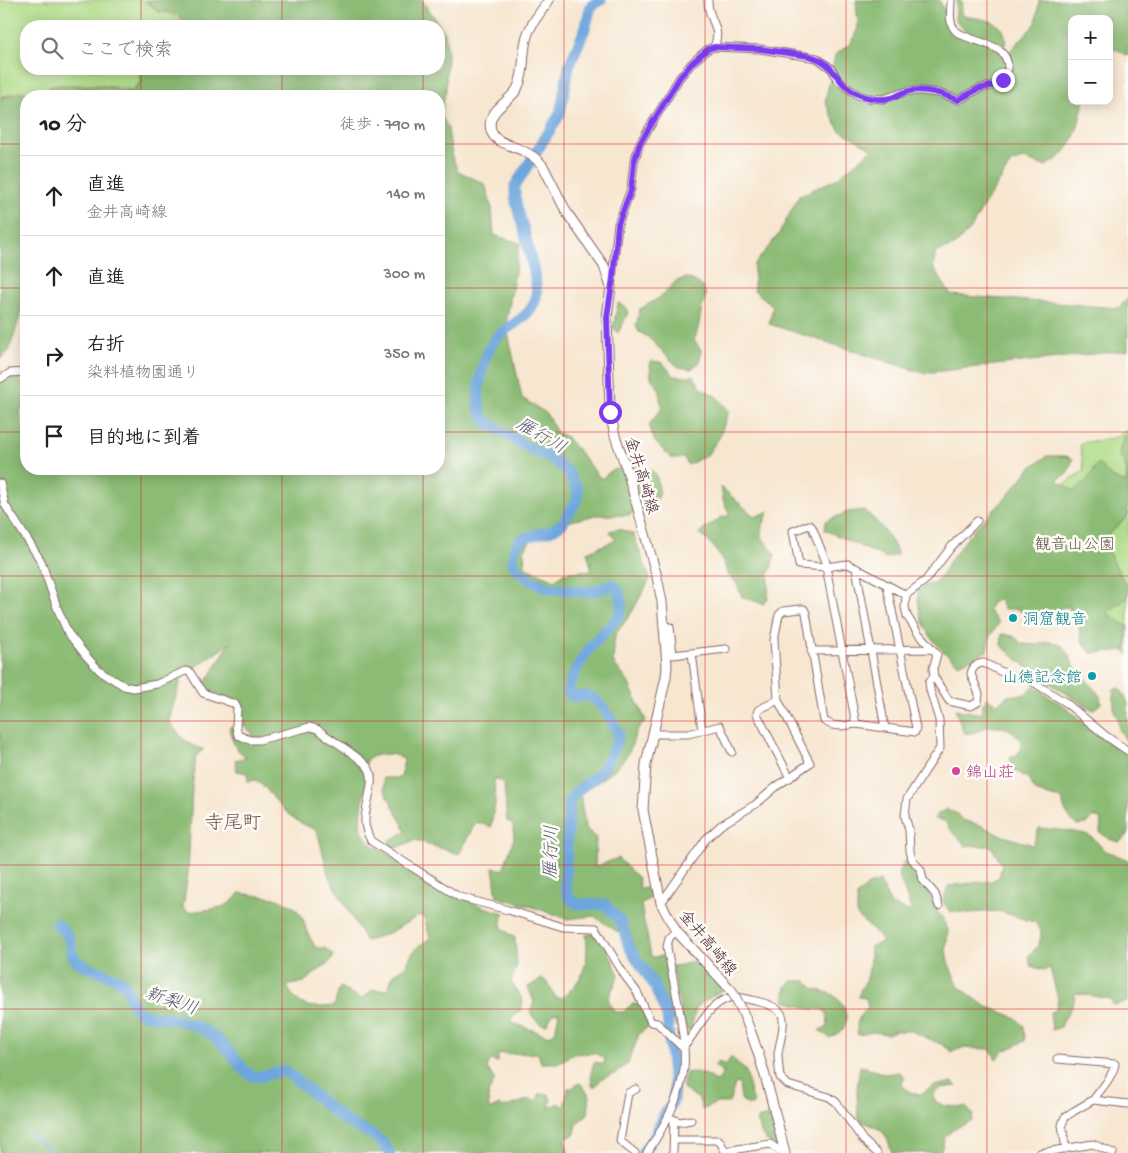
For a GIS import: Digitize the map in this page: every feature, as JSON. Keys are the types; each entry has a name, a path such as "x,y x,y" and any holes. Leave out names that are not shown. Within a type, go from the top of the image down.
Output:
{"main road":[{"name":"金井高崎線","path":"549,0 528,33 523,73 516,91 491,118 491,129 495,137 538,160 566,213 604,266 611,287 607,317 610,412 615,436 627,470 657,577 667,654 666,677 646,764 643,810 661,903 676,931 732,992 739,1004 761,1060 784,1153"}],"street":[{"path":"708,0 711,18 718,35 714,47"},
{"path":"611,287 618,224 631,190 634,162 640,143 680,77 708,49 714,47 760,49 817,58 832,69 837,79 849,89 869,98 883,99 908,91 923,91 938,92 958,100 978,89 1001,82 1005,78 1008,66 997,48 960,34 953,28 950,19 951,0"},
{"path":"0,379 10,373 20,372"},
{"path":"0,483 5,505 41,561 68,633 87,658 100,670 124,686 134,688 157,684 185,671 190,672 203,693 235,704 237,708 236,726 238,735 250,740 259,740 310,727 317,729 360,760 369,769 371,782 365,822 367,833 371,840 459,897 563,927 596,928 640,997 651,1022 657,1023 683,1048"},
{"path":"906,596 926,580 952,546 978,520"},
{"path":"856,724 826,567 812,527 794,529 798,564 807,567 826,567 846,564 906,596"},
{"path":"856,568 885,728"},
{"path":"661,903 706,839 721,825 756,804 777,786 809,766 810,761 778,700 774,640 779,615 782,611 801,609 805,611 824,721 832,725 841,726 856,724 913,732 916,730 888,586"},
{"path":"906,596 907,616 931,649 937,654 934,677 949,700 971,706 978,702 979,698 971,674 974,667 980,663 990,664 1012,677 1025,677 1065,702 1106,736 1128,750"},
{"path":"664,627 670,627 673,655 726,649"},
{"path":"812,651 931,649"},
{"path":"692,653 702,730"},
{"path":"934,677 929,682 939,720 940,748 907,799 905,816 909,830 912,859 920,870 923,880 935,894 939,906"},
{"path":"778,700 758,710 757,714 790,778"},
{"path":"652,734 688,734 720,726 732,752"},
{"path":"673,1153 672,1117 684,1069 681,1024 667,947 669,938 676,931"},
{"path":"683,1048 693,1037 703,1019 714,1006 729,998 738,997 772,1006 782,1016 778,1053 780,1077 788,1084 829,1097 836,1102 862,1140 877,1153"},
{"path":"1057,1060 1115,1064 1114,1070 1106,1084 1093,1100 1065,1117 1062,1129 1066,1149"},
{"path":"634,1152 620,1141 628,1093 636,1089"},
{"path":"1093,1100 1128,1104"},
{"path":"672,1117 680,1122 691,1120"},
{"path":"647,1153 672,1117"},
{"path":"674,1140 719,1140 725,1150 770,1144 784,1153"},
{"path":"1040,1153 1093,1144 1113,1153"}],"green space":[{"path":"0,0 144,0 158,12 173,15 180,20 20,20 20,75 139,75 140,83 132,90 101,85 52,85 48,90 20,90 20,92 0,97"},
{"path":"146,0 422,0 436,20 183,20 174,13 159,12"},
{"path":"856,0 939,0 953,28 997,48 1008,65 1009,52 1036,23 1039,0 1128,0 1128,56 1116,49 1113,50 1113,15 1068,15 1068,105 1083,105 1076,131 1069,147 1063,154 1045,166 1023,159 1011,163 970,230 954,246 936,252 933,267 951,295 1119,308 1128,298 1128,350 923,373 769,324 773,306 754,290 754,265 779,234 799,196 836,179 873,149 839,130 825,102 835,55 851,43 858,28"},
{"path":"957,0 962,2 961,15 998,25 1003,30 1005,46 964,30 955,19"},
{"path":"445,33 447,52 445,94 445,90 133,90 141,83 140,75 445,75"},
{"path":"52,86 100,86 121,90 48,90"},
{"path":"20,94 20,316 9,351 0,359 0,98"},
{"path":"445,123 448,129 452,157 458,171 485,184 492,209 494,235 520,243 506,324 522,398 546,413 557,433 567,437 601,479 612,470 643,465 656,474 660,494 656,500 629,515 596,515 571,521 531,539 524,551 525,567 555,580 563,573 592,570 587,552 616,540 609,531 619,529 633,534 650,579 632,612 615,635 613,662 628,682 646,721 638,729 630,750 623,761 606,776 580,793 585,827 596,838 595,867 618,858 638,878 640,889 651,887 652,897 641,904 643,917 651,957 665,956 677,1027 650,971 631,941 594,916 567,919 497,897 493,867 503,870 514,838 513,824 507,821 504,783 494,778 495,804 491,827 476,822 459,854 415,840 391,848 389,841 406,831 384,789 383,778 401,778 404,759 391,754 378,755 368,758 364,768 366,779 360,827 369,843 477,905 504,913 501,927 515,938 517,965 511,982 523,1000 520,1011 511,1019 513,1023 549,1036 555,1033 559,1013 554,1013 546,1025 540,1024 530,1014 534,1002 528,987 542,979 547,982 556,998 561,998 569,992 580,978 586,963 586,935 594,933 603,939 619,975 608,999 614,1012 623,1012 632,1004 642,1005 649,1026 639,1034 628,1064 616,1073 601,1079 596,1086 592,1086 591,1073 594,1062 604,1064 605,1058 595,1053 573,1054 559,1063 541,1063 538,1053 498,1054 498,1062 490,1060 487,1068 495,1080 488,1093 489,1110 499,1105 503,1108 530,1099 537,1102 539,1094 549,1094 551,1100 549,1108 558,1103 564,1107 568,1088 573,1088 577,1083 581,1084 590,1096 588,1114 576,1124 575,1134 565,1139 568,1153 0,1153 0,381 11,377 19,377 20,475 445,475","holes":["230,643 204,686 218,695 238,700 242,705 244,726 252,733 254,743 237,738 232,726 229,728 235,745 247,757 235,760 237,771 247,773 248,782 254,780 261,783 279,805 292,817 317,830 329,877 366,941 391,932 418,916 424,917 430,938 415,949 405,967 393,974 388,990 372,990 362,999 340,987 334,1006 312,1007 301,1003 291,994 287,986 304,982 332,960 333,955 325,948 316,948 307,932 302,916 293,906 275,898 239,893 230,903 217,908 189,912 183,907 188,873 192,789 196,756 204,749 188,742 179,734 169,720 182,677"]},
{"path":"687,278 699,284 706,296 694,340 701,350 700,362 691,369 678,367 648,337 639,332 636,326 640,309 659,298 676,281"},
{"path":"618,303 626,307 628,313 618,333 613,328"},
{"path":"650,361 662,362 674,376 689,377 693,375 701,388 716,396 729,411 719,438 707,455 688,465 684,458 671,458 655,442 649,425 663,407 660,400 660,390 651,378"},
{"name":"観音山公園","path":"1128,430 1128,654 1045,591 991,536 1084,470 1080,443 1114,438"},
{"path":"1128,434 1128,516 1109,534 1104,544 1128,589 1128,597 1107,613 1127,626 1126,650 1091,653 1082,641 1078,624 1069,605 1032,621 1018,609 1004,609 999,599 992,603 988,610 999,623 990,636 987,651 959,664 941,649 923,623 918,601 918,589 935,582 975,528 1005,499 1030,468 1047,456 1066,456 1073,459 1067,474 1057,480 1074,491 1088,479 1098,463 1111,477 1126,483 1127,471 1119,452 1124,437"},
{"path":"721,487 755,517 769,511 761,536 775,554 769,575 768,598 763,604 742,597 736,582 728,575 724,563 713,546 699,533 722,517 730,515 723,500"},
{"path":"864,510 884,530 898,554 886,558 825,530 826,521 848,512"},
{"path":"1002,634 1014,636 1022,644 1058,643 1065,648 1073,664 1100,696 1101,703 1093,710 1034,672 1001,645"},
{"path":"1034,685 1064,706 1102,738 1124,751 1128,758 1128,832 1127,836 1119,842 1109,839 1100,832 1101,820 1094,816 1087,824 1077,825 1066,814 1062,799 1035,791 1028,778 1009,767 1010,758 1019,753 1022,743 1011,730 990,727 974,733 964,733 955,709 981,714 983,704 987,698 997,704 1007,696 1026,694"},
{"path":"1120,688 1128,703 1128,743 1119,729 1118,719 1114,711 1114,689"},
{"path":"947,809 957,814 963,820 983,826 997,834 1033,845 1039,828 1086,834 1094,839 1104,850 1128,860 1128,1002 1113,1005 1111,999 1075,993 1072,1006 1061,1027 1052,1030 1050,1012 1056,1010 1058,999 1050,968 1044,970 1031,966 1028,956 1038,946 1041,937 1041,931 1036,923 999,911 969,913 949,911 943,901 948,886 991,881 999,877 1002,865 991,846 966,846 945,821 935,819 936,815"},
{"path":"905,861 911,863 937,912 943,917 948,930 946,950 948,962 958,986 985,1006 1016,1018 1024,1026 1025,1041 1004,1051 996,1059 990,1049 962,1048 952,1052 943,1045 911,1031 895,1031 887,1034 873,1032 858,1035 858,1020 868,1007 866,998 858,997 868,975 870,947 883,942 857,916 857,895 868,885 880,881 891,905 912,912 898,873"},
{"path":"697,960 722,990 697,1006 690,1031 684,1030 672,966"},
{"path":"792,981 806,981 814,989 832,994 843,1004 847,1019 843,1030 830,1038 819,1030 828,1027 827,1013 821,1009 811,1009 784,1001 786,987"},
{"path":"731,1057 746,1071 751,1096 754,1101 752,1105 744,1103 742,1100 739,1083 735,1084 729,1103 717,1103 702,1110 699,1099 685,1090 682,1085 686,1073 695,1072 703,1074 717,1082 724,1072 714,1066 718,1062 726,1065"},
{"path":"860,1066 884,1074 900,1072 905,1077 901,1084 910,1092 919,1095 934,1086 952,1082 957,1086 941,1088 935,1092 934,1101 945,1106 966,1107 973,1114 972,1121 955,1128 945,1137 940,1153 892,1153 887,1138 881,1130 858,1119 857,1090"},
{"path":"769,1116 779,1149 769,1143 760,1131 757,1119"}],"waterway":[{"name":"雁行川","path":"601,0 591,6 585,29 569,66 560,114 515,186 517,205 534,272 537,295 530,310 493,342 482,371 479,403 480,411 489,424 534,451 552,458 567,471 578,490 577,500 562,524 552,530 524,538 518,542 514,550 513,562 516,568 529,579 547,588 584,592 595,591 613,584 622,601 618,617 586,653 568,691 571,696 589,696 595,699 608,714 619,736 603,768 579,790 569,803 565,883 569,898 577,904 606,905 621,922 629,947 654,985 667,1016 674,1086 673,1102 665,1113 655,1135 642,1153"},
{"name":"新梨川","path":"56,923 69,938 75,959 86,967 111,976 123,983 134,1006 140,1012 180,1021 206,1031 223,1045 246,1072 253,1076 285,1071 343,1119 380,1140 390,1153"},
{"path":"29,1134 54,1153"}],"place":[{"name":"洞窟観音","path":"1013,618"},
{"name":"山徳記念館","path":"1092,676"},
{"name":"錦山荘","path":"956,771"}],"district":[{"name":"寺尾町","path":"233,821"}],"route":[{"path":"610,412 607,317 618,224 631,190 634,162 640,143 680,77 708,49 714,47 760,49 817,58 832,69 837,79 849,89 858,94 876,99 892,98 908,91 923,91 938,92 958,100 978,89 995,85 1003,80"}]}
